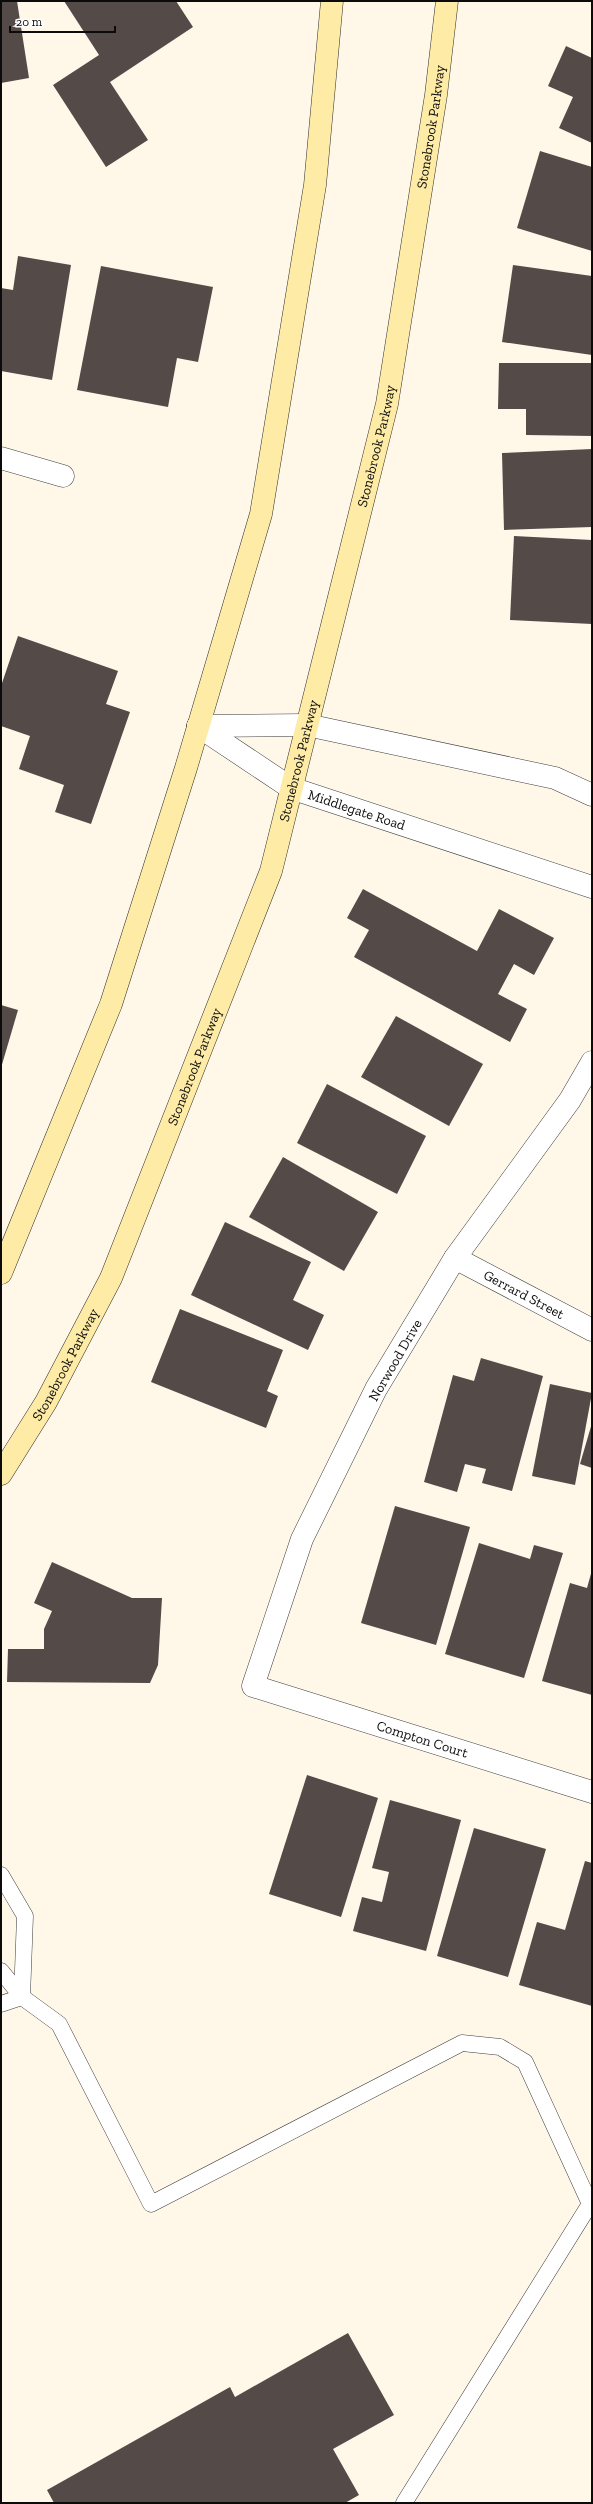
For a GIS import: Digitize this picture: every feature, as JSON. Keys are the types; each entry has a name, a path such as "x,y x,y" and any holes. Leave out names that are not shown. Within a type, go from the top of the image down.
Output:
{"main road":[{"path":"1,1273 111,1004 198,726 261,514 315,185 332,1"},
{"name":"Stonebrook Parkway","path":"1,1474 46,1402 111,1278 271,871 387,404 436,95 447,1"}],"street":[{"path":"1,458 63,476"},
{"path":"198,726 307,725 555,778 592,795"},
{"name":"Middlegate Road","path":"198,726 291,788 592,887"},
{"name":"Norwood Drive","path":"253,1686 302,1539 376,1389 456,1258 570,1100 592,1062"},
{"name":"Gerrard Street","path":"456,1258 592,1330"},
{"name":"Compton Court","path":"253,1686 592,1792"}],"lane":[{"path":"1,1875 25,1916 22,1997"},
{"path":"1,1971 22,1997 59,2024 151,2204 462,2043 500,2047 525,2062 590,2204 404,2503"},
{"path":"1,2004 22,1997"}],"building":[{"path":"1,1 17,1 29,78 1,83"},
{"path":"64,1 176,1 193,27 110,82 148,140 106,167 53,85 99,55"},
{"path":"566,46 592,58 592,143 559,128 573,97 548,86"},
{"path":"540,151 592,167 592,251 517,228"},
{"path":"18,256 71,265 52,380 1,371 1,288 13,290"},
{"path":"513,265 592,276 592,355 502,342"},
{"path":"101,266 213,287 198,362 177,358 168,407 77,390"},
{"path":"499,363 592,363 592,436 526,435 526,409 498,409"},
{"path":"592,449 592,527 504,530 502,453"},
{"path":"514,536 592,540 592,624 510,620"},
{"path":"18,636 118,671 106,704 130,712 91,824 55,812 64,785 19,769 30,736 1,726 1,686"},
{"path":"363,889 477,951 499,909 554,938 534,975 514,964 498,994 527,1009 510,1042 354,957 369,930 347,918"},
{"path":"1,1005 18,1010 1,1068"},
{"path":"396,1016 483,1064 449,1126 361,1077"},
{"path":"327,1084 426,1136 397,1194 297,1143"},
{"path":"283,1157 378,1212 344,1271 249,1217"},
{"path":"225,1222 311,1262 293,1300 324,1315 308,1350 191,1295"},
{"path":"180,1309 283,1350 267,1391 278,1396 266,1428 151,1382"},
{"path":"481,1358 543,1376 512,1491 482,1483 486,1469 465,1464 457,1492 424,1482 453,1375 474,1381"},
{"path":"550,1384 592,1393 575,1485 532,1476"},
{"path":"592,1423 592,1468 580,1464"},
{"path":"395,1506 470,1527 436,1645 361,1623"},
{"path":"479,1543 530,1559 534,1545 563,1553 524,1678 445,1654"},
{"path":"52,1562 132,1598 162,1598 158,1665 150,1683 7,1682 8,1649 44,1649 44,1629 52,1611 34,1603"},
{"path":"592,1570 592,1695 542,1681 570,1583 587,1588"},
{"path":"307,1775 378,1798 341,1917 269,1894"},
{"path":"390,1800 461,1820 426,1951 353,1931 362,1897 382,1902 389,1872 372,1868"},
{"path":"474,1828 546,1849 508,1977 437,1956"},
{"path":"585,1861 592,1863 592,2006 519,1985 537,1922 565,1930"},
{"path":"348,2333 394,2415 333,2449 359,2495 345,2503 54,2503 47,2490 230,2387 235,2397"}]}
